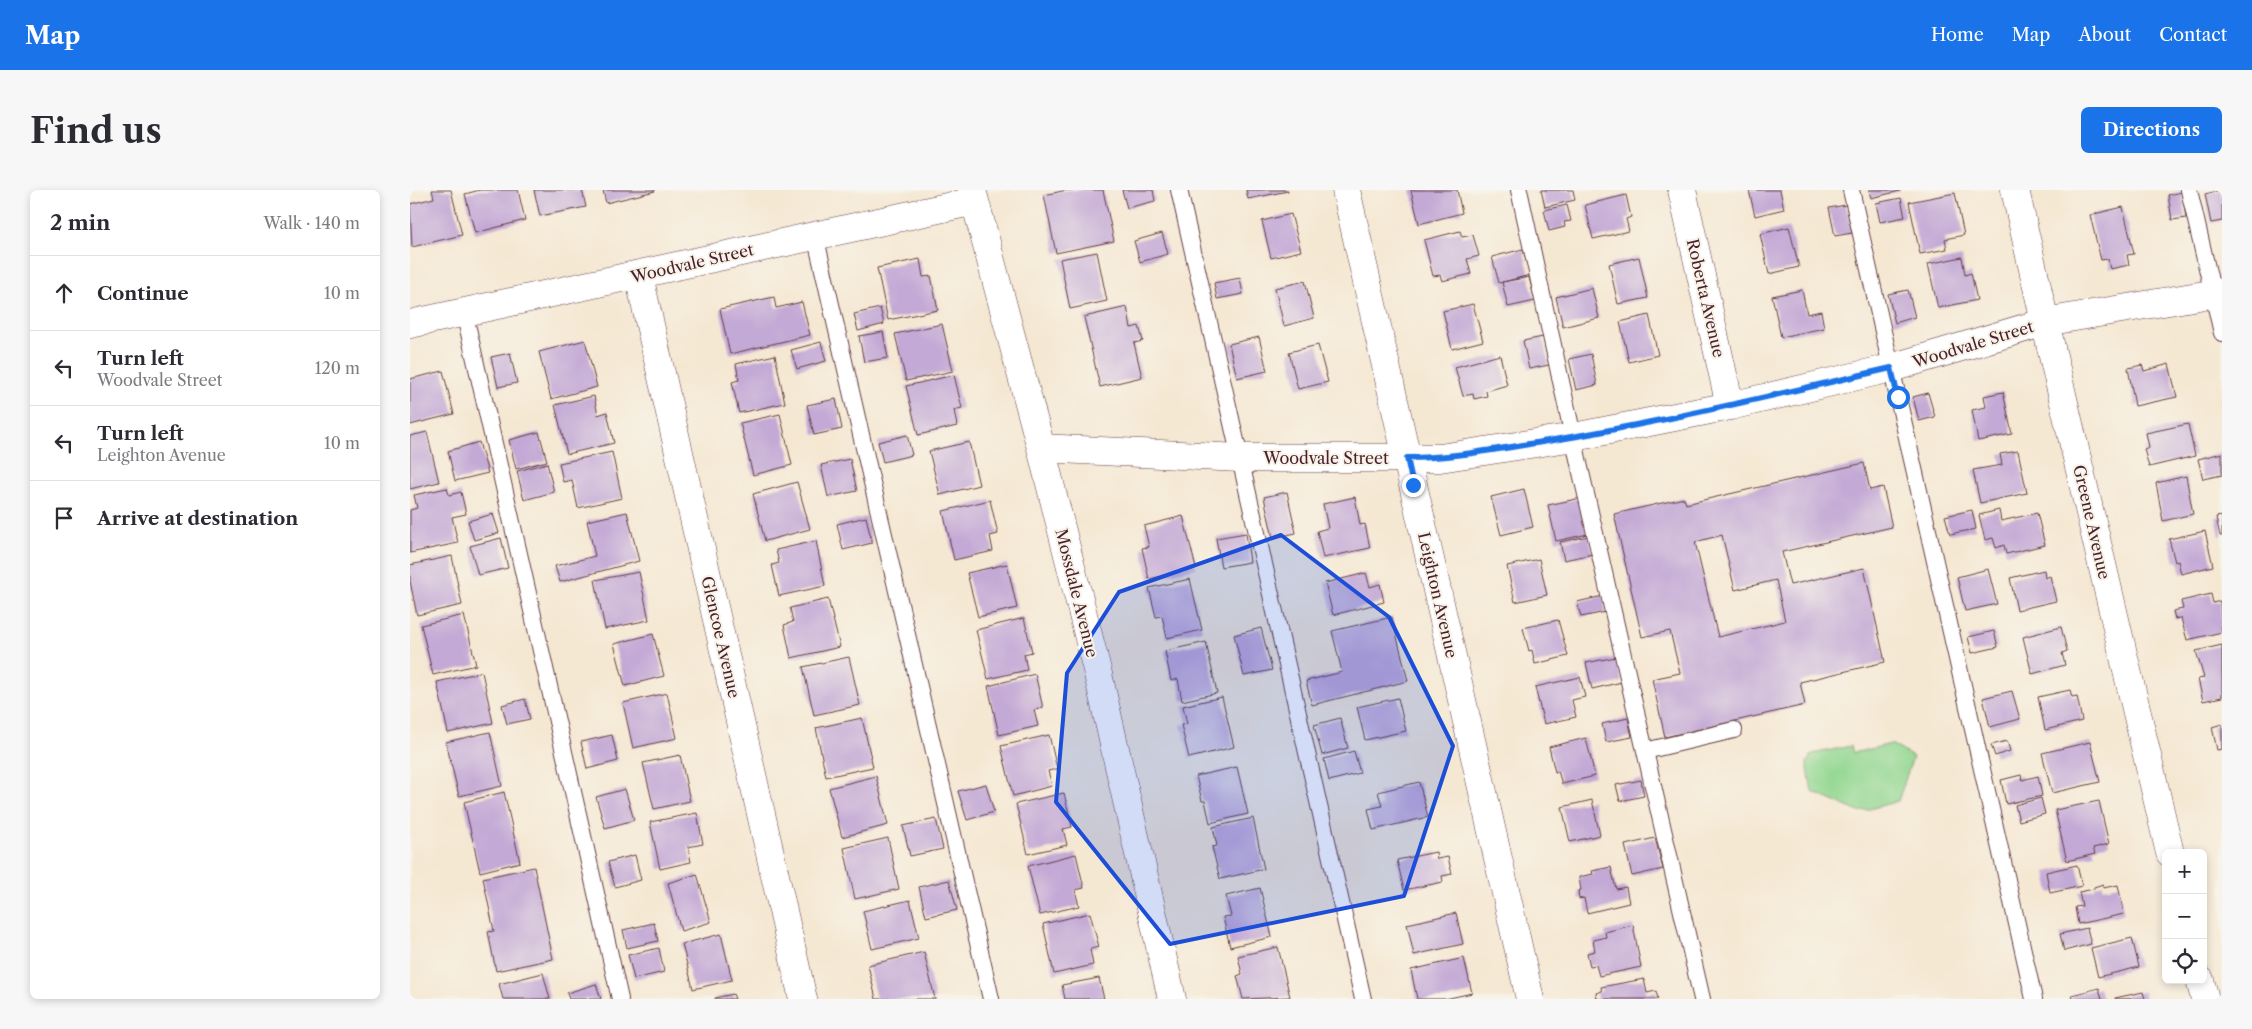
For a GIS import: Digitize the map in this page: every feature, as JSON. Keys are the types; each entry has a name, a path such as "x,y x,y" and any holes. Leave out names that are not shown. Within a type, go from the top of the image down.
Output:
{"street":[{"name":"Leighton Avenue","path":"1346,190 1530,999"},
{"name":"Roberta Avenue","path":"1682,190 1730,406"},
{"name":"Greene Avenue","path":"2015,190 2169,849"},
{"name":"Woodvale Street","path":"410,324 464,311 639,276 973,196"},
{"name":"Mossdale Avenue","path":"973,196 1041,448 1098,674 1172,999"},
{"name":"Glencoe Avenue","path":"639,276 803,999"},
{"name":"Woodvale Street","path":"1041,448 1240,458 1440,458 1574,437 1730,406 1891,368 2045,322 2218,293"},
{"path":"2201,984 2205,999"}],"lane":[{"path":"1179,190 1363,999"},
{"path":"1519,190 1702,999"},
{"path":"1851,190 2034,999"},
{"path":"2189,190 2218,293 2222,333"},
{"path":"815,235 991,999"},
{"path":"464,311 620,999"},
{"path":"1645,751 1734,730"}],"highlighted area":[{"path":"1281,535 1389,617 1453,746 1404,896 1170,944 1056,802 1067,673 1119,592"}],"green space":[{"path":"1891,744 1913,757 1898,801 1859,812 1812,792 1807,763 1812,754 1851,746 1853,753"}],"building":[{"path":"432,190 451,190 462,235 412,247 410,204 434,198"},
{"path":"480,190 518,190 525,220 475,233 465,194"},
{"path":"534,190 582,190 586,207 540,216"},
{"path":"603,190 655,190 655,191 606,203"},
{"path":"1067,190 1103,190 1114,241 1056,253 1044,195"},
{"path":"1122,190 1153,190 1155,201 1127,208"},
{"path":"1246,190 1288,190 1288,191 1248,199"},
{"path":"1411,190 1457,190 1462,213 1419,224"},
{"path":"1541,190 1573,190 1575,200 1545,207"},
{"path":"1749,190 1780,190 1784,209 1755,216"},
{"path":"1869,190 1900,190 1900,191 1871,198"},
{"path":"2222,190 2222,221 2211,223 2205,194"},
{"path":"2182,192 2186,218 2172,220 2168,195"},
{"path":"1955,193 1964,235 1945,239 1947,249 1920,254 1909,202"},
{"path":"1626,195 1631,217 1626,219 1629,231 1593,239 1585,205"},
{"path":"1901,198 1905,217 1880,222 1876,203"},
{"path":"1567,205 1571,221 1564,222 1565,227 1549,231 1544,210"},
{"path":"1846,205 1852,233 1835,236 1829,208"},
{"path":"2123,207 2134,254 2127,255 2129,265 2110,269 2108,259 2101,260 2090,215"},
{"path":"1291,214 1301,251 1271,258 1262,221"},
{"path":"1789,227 1799,267 1769,274 1760,234"},
{"path":"1460,231 1462,237 1473,235 1479,256 1467,259 1471,274 1442,281 1440,275 1433,276 1424,240"},
{"path":"1162,233 1168,254 1140,262 1134,241"},
{"path":"1523,249 1530,275 1499,283 1492,257"},
{"path":"1097,252 1107,301 1070,309 1060,259"},
{"path":"1639,257 1648,298 1618,304 1609,264"},
{"path":"1962,257 1965,275 1971,273 1977,300 1938,308 1928,264"},
{"path":"920,259 923,277 931,276 938,310 888,320 877,268"},
{"path":"1529,277 1535,301 1508,307 1502,282"},
{"path":"1240,278 1243,294 1217,299 1214,283"},
{"path":"1305,281 1314,318 1284,326 1275,288"},
{"path":"1592,288 1599,318 1563,327 1556,297"},
{"path":"1802,290 1807,314 1821,311 1824,328 1781,337 1772,296"},
{"path":"1908,290 1915,317 1895,323 1888,294"},
{"path":"774,297 776,308 802,302 810,335 730,354 720,309"},
{"path":"1473,304 1483,341 1452,349 1443,311"},
{"path":"1127,307 1131,328 1139,326 1143,341 1134,343 1142,377 1100,387 1084,317"},
{"path":"880,308 884,324 858,331 854,314"},
{"path":"1649,315 1658,355 1629,362 1620,322"},
{"path":"942,324 953,371 906,381 895,334"},
{"path":"883,332 888,358 864,362 859,336"},
{"path":"1259,337 1267,371 1237,378 1229,344"},
{"path":"1543,337 1549,365 1529,369 1523,341"},
{"path":"585,340 597,387 551,399 539,352"},
{"path":"821,342 826,361 797,369 791,350"},
{"path":"1318,345 1328,382 1298,389 1289,352"},
{"path":"510,353 517,383 498,387 491,357"},
{"path":"1591,354 1597,385 1576,390 1569,359"},
{"path":"775,355 785,403 739,413 732,382 739,380 736,364"},
{"path":"1500,355 1507,385 1486,391 1487,396 1474,399 1473,394 1463,396 1455,367"},
{"path":"2169,364 2177,397 2135,406 2128,368 2142,365 2144,371"},
{"path":"443,371 454,414 410,425 410,379"},
{"path":"954,375 962,408 954,410 957,426 918,435 906,386"},
{"path":"2003,392 2012,434 1978,441 1972,410 1986,407 1984,396"},
{"path":"1928,393 1935,417 1919,421 1913,397"},
{"path":"594,396 598,415 607,412 614,443 567,454 555,405"},
{"path":"836,399 842,429 814,435 807,405"},
{"path":"780,414 792,465 753,475 740,423"},
{"path":"2188,424 2195,456 2149,467 2144,449 2149,447 2146,433"},
{"path":"427,432 439,482 410,489 410,436"},
{"path":"539,432 547,461 516,469 509,440"},
{"path":"907,435 912,455 883,462 878,442"},
{"path":"479,442 488,473 455,481 448,451"},
{"path":"969,442 979,485 940,495 929,451"},
{"path":"2018,451 2027,493 1980,503 1973,470 2002,465 2000,454"},
{"path":"612,452 622,498 578,508 572,480 563,482 559,463"},
{"path":"2222,453 2222,475 2203,479 2198,459"},
{"path":"850,459 857,491 828,497 821,465"},
{"path":"547,463 554,492 524,500 517,471"},
{"path":"1864,463 1870,490 1883,487 1892,527 1782,552 1790,585 1864,568 1885,662 1800,682 1805,705 1665,737 1652,679 1680,673 1670,631 1642,637 1614,514 1684,498 1686,504","holes":["1722,535 1735,590 1776,580 1785,621 1718,637 1695,542"]},
{"path":"2186,476 2193,514 2163,521 2156,483"},
{"path":"797,482 810,529 765,541 753,494"},
{"path":"447,488 449,495 461,492 466,514 452,517 458,543 410,553 410,510 417,508 414,495"},
{"path":"1524,489 1533,527 1501,535 1491,497"},
{"path":"1287,492 1296,533 1273,538 1264,497"},
{"path":"1355,497 1360,525 1365,524 1370,548 1323,558 1317,531 1328,528 1323,504"},
{"path":"1581,498 1588,534 1556,541 1548,505"},
{"path":"990,500 998,534 990,536 993,551 954,560 943,511"},
{"path":"1972,510 1976,529 1950,534 1945,516"},
{"path":"1999,510 2001,521 2037,513 2045,545 2006,554 2004,545 1996,548 1993,538 1985,540 1979,515"},
{"path":"627,512 639,561 560,582 555,566 595,556 587,521"},
{"path":"493,514 499,533 474,540 468,521"},
{"path":"1183,516 1196,568 1149,579 1142,548 1149,547 1144,526"},
{"path":"2222,516 2222,536 2220,536 2216,517"},
{"path":"866,517 872,543 843,550 837,524"},
{"path":"2205,531 2213,566 2181,574 2178,561 2175,562 2169,539"},
{"path":"1246,533 1250,562 1221,567 1216,538"},
{"path":"1589,536 1593,554 1564,560 1560,542"},
{"path":"501,538 508,568 478,575 470,546"},
{"path":"816,541 825,586 779,596 772,565 779,563 776,550"},
{"path":"452,556 462,605 417,615 410,581 410,565"},
{"path":"1539,559 1547,595 1515,602 1507,566"},
{"path":"1007,564 1017,608 978,617 967,573"},
{"path":"1988,569 1997,604 1965,611 1957,577"},
{"path":"2044,570 2045,578 2050,576 2056,601 2017,610 2010,578"},
{"path":"639,572 649,620 605,629 595,580"},
{"path":"1366,573 1370,587 1380,584 1384,602 1333,615 1325,583"},
{"path":"1190,579 1202,630 1167,638 1162,616 1156,617 1149,588"},
{"path":"2211,594 2213,603 2220,601 2222,632 2187,640 2181,618 2175,619 2173,611 2183,609 2181,601"},
{"path":"1603,596 1606,612 1581,617 1577,602"},
{"path":"828,599 840,647 791,658 784,625 793,622 790,608"},
{"path":"464,615 476,665 433,675 421,625"},
{"path":"1392,617 1408,681 1312,705 1306,681 1342,672 1332,631"},
{"path":"1024,618 1032,652 1024,654 1027,670 988,679 976,630"},
{"path":"1558,620 1568,656 1535,664 1532,650 1529,651 1523,628"},
{"path":"2061,627 2067,651 2062,653 2065,665 2032,674 2023,637"},
{"path":"1261,628 1272,670 1244,676 1234,635"},
{"path":"1994,631 1998,647 1972,653 1968,637"},
{"path":"653,634 664,676 625,686 614,644"},
{"path":"1206,642 1217,693 1182,701 1178,679 1171,681 1165,651"},
{"path":"2222,645 2222,697 2203,701 2198,679 2204,678 2196,651"},
{"path":"849,657 860,705 814,715 803,667"},
{"path":"1616,657 1622,682 1592,689 1586,663"},
{"path":"482,672 493,723 448,733 437,682"},
{"path":"1035,674 1043,708 1034,710 1038,726 999,735 988,686"},
{"path":"1580,677 1585,697 1572,700 1576,717 1544,724 1535,687"},
{"path":"2070,690 2072,697 2077,696 2082,721 2045,730 2038,697"},
{"path":"2012,691 2020,719 1990,727 1983,698"},
{"path":"667,693 677,738 633,748 623,703"},
{"path":"1222,697 1234,747 1189,758 1181,725 1187,724 1183,706"},
{"path":"1398,698 1406,731 1365,740 1357,707"},
{"path":"525,699 530,719 507,724 502,705"},
{"path":"862,718 873,767 826,777 816,728"},
{"path":"1340,718 1348,748 1322,755 1314,725"},
{"path":"1628,718 1632,737 1606,742 1602,724"},
{"path":"2222,724 2222,749 2217,750 2212,727"},
{"path":"490,732 502,786 459,796 446,742"},
{"path":"612,735 618,761 587,769 581,742"},
{"path":"1049,735 1057,769 1048,771 1052,786 1013,796 1001,746"},
{"path":"1586,738 1595,776 1562,784 1558,771 1555,772 1549,747"},
{"path":"2007,741 2010,751 1995,756 1991,745"},
{"path":"2090,742 2100,782 2052,793 2042,753"},
{"path":"1354,751 1360,773 1329,781 1324,759"},
{"path":"680,755 690,801 654,809 643,763"},
{"path":"1237,767 1248,814 1210,823 1196,776"},
{"path":"2021,775 2022,780 2038,776 2042,796 2006,804 2001,780"},
{"path":"876,776 888,825 842,837 829,788"},
{"path":"1641,780 1644,796 1620,801 1616,785"},
{"path":"1419,782 1428,817 1373,830 1368,809 1382,806 1378,792"},
{"path":"986,784 994,812 967,820 958,791"},
{"path":"625,789 634,820 605,828 596,797"},
{"path":"504,792 520,862 480,872 464,802"},
{"path":"1064,793 1072,827 1063,829 1067,845 1028,854 1016,804"},
{"path":"2041,798 2045,814 2019,821 2015,805"},
{"path":"1592,800 1600,835 1570,842 1562,807"},
{"path":"2099,801 2109,844 2093,848 2095,854 2067,861 2055,810"},
{"path":"697,813 703,844 688,847 691,862 660,869 650,822"},
{"path":"1253,818 1264,869 1220,879 1212,847 1217,846 1213,827"},
{"path":"936,819 943,849 910,856 903,826"},
{"path":"888,838 899,889 855,899 844,848"},
{"path":"1655,838 1663,869 1632,876 1625,845"},
{"path":"1436,852 1437,859 1448,857 1452,874 1442,876 1443,882 1404,890 1397,860"},
{"path":"1076,854 1084,888 1075,890 1079,906 1040,915 1028,866"},
{"path":"635,855 641,880 615,887 608,862"},
{"path":"2077,865 2082,886 2050,893 2046,872"},
{"path":"534,867 553,959 496,971 488,932 494,931 483,878"},
{"path":"1611,867 1616,889 1626,887 1629,903 1587,913 1584,898 1579,899 1578,891 1581,890 1579,877 1593,874 1592,871"},
{"path":"697,874 711,922 681,931 668,883"},
{"path":"949,880 957,910 926,917 919,887"},
{"path":"2103,884 2103,888 2118,885 2124,914 2078,924 2075,907 2082,906 2079,892 2094,889 2094,887"},
{"path":"1260,888 1272,937 1230,947 1223,917 1231,916 1226,896"},
{"path":"910,900 919,938 872,949 863,911"},
{"path":"1090,913 1099,947 1090,949 1093,965 1054,974 1043,924"},
{"path":"1456,913 1463,944 1414,955 1407,924"},
{"path":"654,923 658,941 627,948 623,930"},
{"path":"1633,925 1641,967 1599,976 1596,965 1590,966 1587,953 1595,951 1593,940 1606,937 1605,932"},
{"path":"2087,928 2091,944 2064,951 2060,934"},
{"path":"721,934 732,980 693,989 682,944"},
{"path":"2132,938 2139,967 2098,977 2091,948"},
{"path":"1278,947 1290,997 1243,999 1237,976 1242,974 1238,956"},
{"path":"659,948 664,972 634,979 628,955"},
{"path":"924,952 935,999 876,999 868,965"},
{"path":"1464,958 1472,993 1445,999 1417,999 1411,970"},
{"path":"543,973 550,999 503,999 499,984"},
{"path":"1099,978 1104,999 1065,999 1062,985"},
{"path":"1644,979 1647,993 1656,991 1658,999 1597,999 1596,993 1602,991 1601,987"},
{"path":"596,984 601,999 569,999 567,993"},
{"path":"2099,988 2102,999 2073,999 2072,995"},
{"path":"2143,992 2145,999 2115,999 2115,998"},
{"path":"733,994 735,999 715,999 715,998"}],"route":[{"path":"1413,485 1407,458 1440,458 1574,437 1730,406 1891,368 1898,397"}]}
